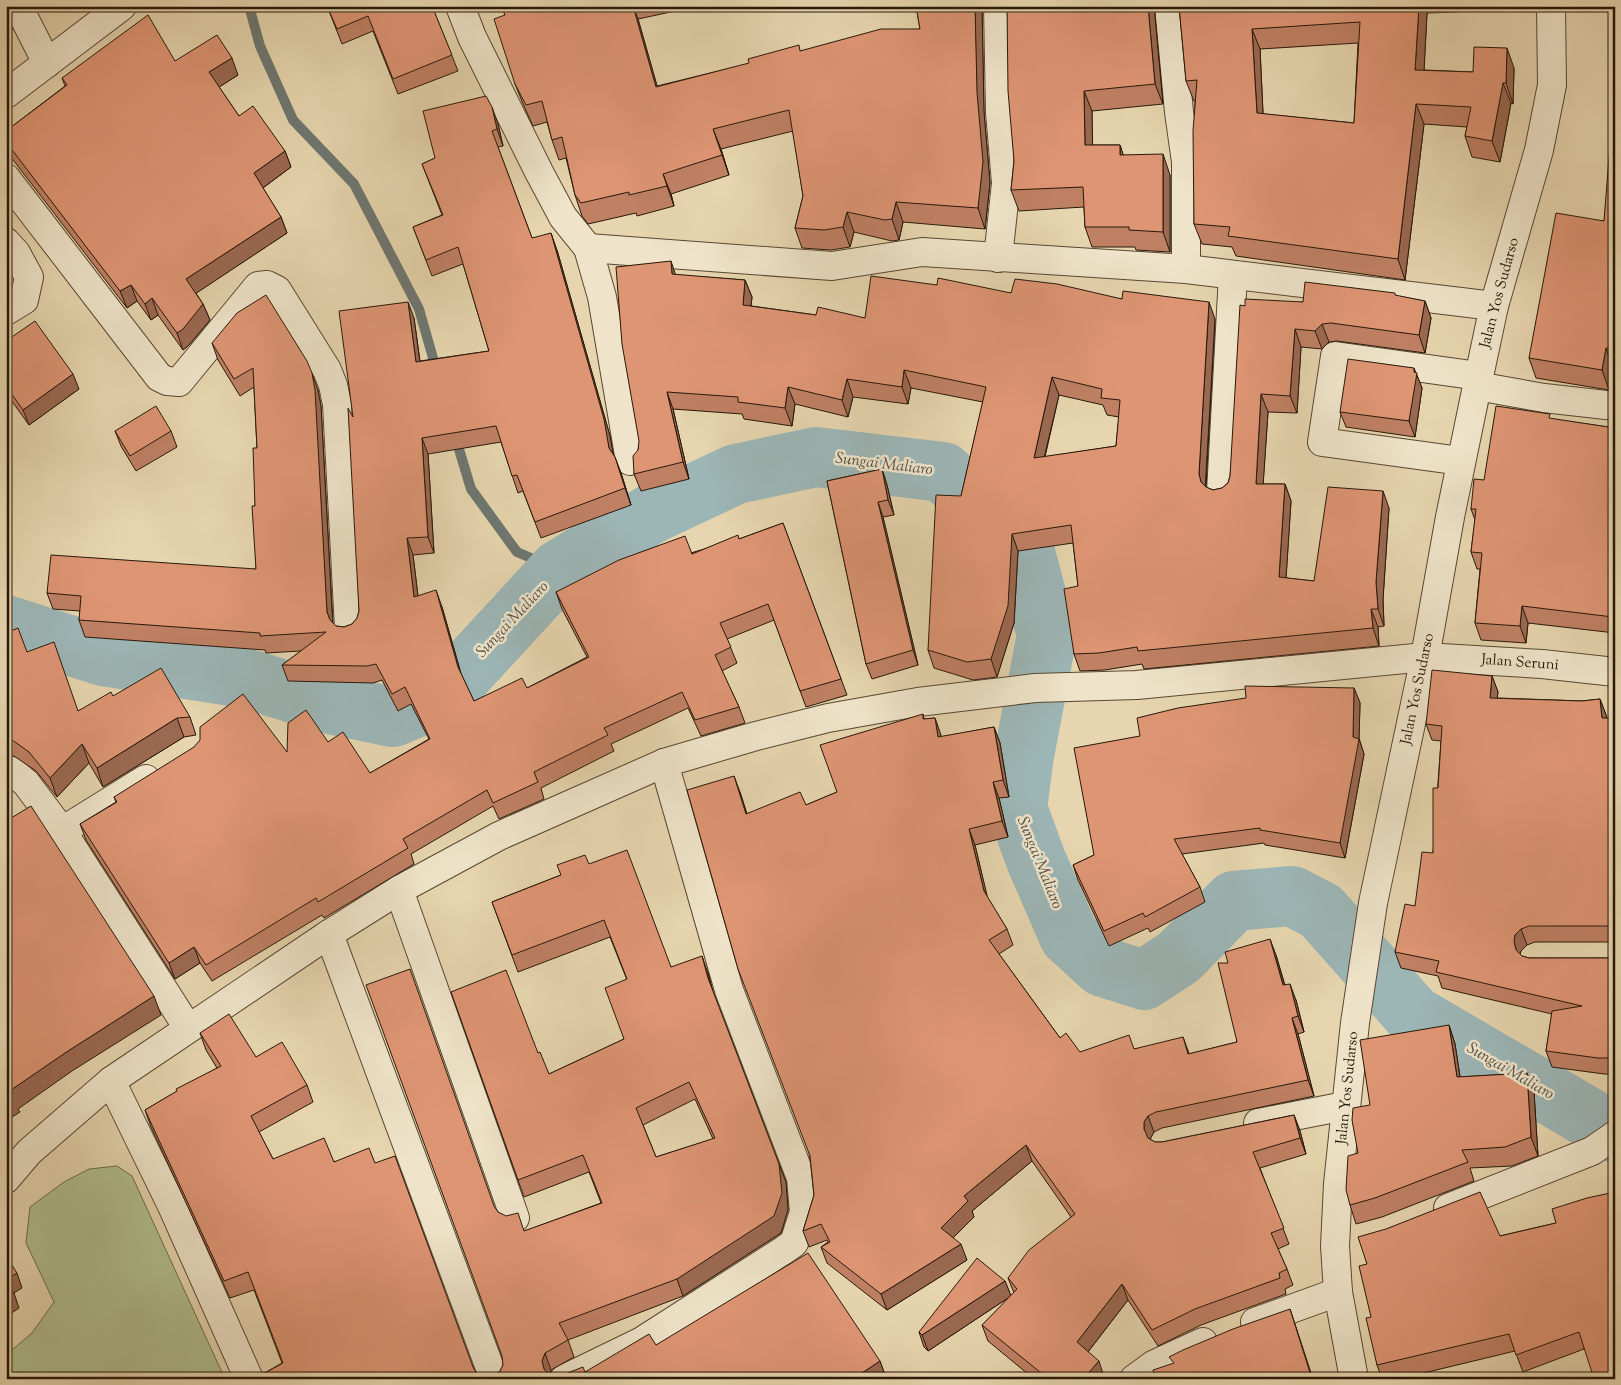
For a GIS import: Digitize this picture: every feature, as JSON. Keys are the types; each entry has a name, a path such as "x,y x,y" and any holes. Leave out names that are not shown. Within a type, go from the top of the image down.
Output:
{"street":[{"path":"18,6 47,63"},
{"path":"6,94 122,6"},
{"path":"460,6 472,37 539,172 563,217 588,248 602,297 630,461"},
{"path":"998,6 1000,112 1006,183 998,258"},
{"path":"1169,6 1179,112 1186,162 1186,270"},
{"name":"Jalan Yos Sudarso","path":"1354,1379 1338,1292 1335,1246 1338,1184 1355,1023 1373,903 1425,657 1461,461 1494,306 1539,150 1545,122 1552,85 1551,6"},
{"path":"6,178 159,377 167,382 179,382 258,286 267,284 277,290 327,370 333,385 336,404 349,628"},
{"path":"6,242 16,253 29,277 24,300 6,311"},
{"path":"588,248 832,266 922,252 1186,270 1494,306"},
{"path":"1221,492 1233,275"},
{"path":"1461,461 1322,442 1335,356 1478,381 1544,398 1615,406"},
{"name":"Jalan Seruni","path":"6,1179 29,1152 111,1081 188,1028 234,1000 329,934 399,890 498,836 664,763 756,736 828,718 918,702 1035,688 1146,684 1425,657 1542,664 1615,672"},
{"path":"564,1379 642,1340 784,1250 794,1243 804,1212 801,1178 729,990 664,763"},
{"path":"62,831 167,765"},
{"path":"12,771 26,783 62,831 188,1028"},
{"path":"399,890 514,1218"},
{"path":"329,934 494,1379"},
{"path":"111,1081 172,1206 249,1379"},
{"path":"1233,1129 1345,1106"},
{"path":"1423,1218 1592,1151 1615,1135"},
{"path":"1335,1246 1361,1239"},
{"path":"1134,1379 1153,1365 1186,1349 1338,1292"}],"green space":[{"path":"117,1166 132,1176 225,1379 6,1379 6,1355 32,1333 54,1302 26,1243 30,1207 64,1182 89,1169"}],"building":[{"path":"327,6 432,6 452,55 393,79 368,16 337,29"},
{"path":"501,6 633,6 656,87 749,63 748,59 799,45 800,51 881,29 920,29 916,6 975,6 977,92 983,162 978,208 896,202 892,219 885,220 847,212 843,227 824,230 795,228 803,196 789,110 713,129 722,155 663,174 667,186 581,203 575,195 562,137 552,140 542,101 526,105 515,84 494,19 505,15"},
{"path":"1007,6 1148,6 1155,84 1084,91 1085,145 1120,145 1120,155 1163,154 1163,232 1129,230 1129,227 1085,227 1083,187 1011,190 1014,161 1008,91"},
{"path":"1179,6 1419,6 1415,70 1473,72 1474,47 1507,48 1506,83 1503,83 1492,141 1465,136 1471,107 1416,104 1398,259 1228,236 1230,227 1194,224 1193,131 1197,80 1186,81","holes":["1360,22 1354,123 1257,113 1252,29"]},
{"path":"148,15 175,61 217,35 232,58 209,72 239,116 253,106 285,151 254,173 281,217 186,279 203,304 183,329 177,333 152,298 145,304 131,285 120,291 6,142 6,131 67,85 62,78"},
{"path":"486,96 492,107 497,129 492,131 532,238 551,233 604,419 609,448 615,457 625,488 535,522 517,475 512,476 496,426 422,438 428,537 407,538 414,597 436,590 458,667 474,701 522,678 527,688 589,657 556,592 619,560 685,536 692,554 738,535 739,539 783,523 841,679 800,691 768,604 720,623 731,647 715,655 739,707 695,720 682,692 604,728 608,735 534,772 538,782 493,803 487,790 403,839 408,848 318,902 316,898 206,965 194,947 169,963 80,824 117,802 114,797 194,747 200,740 200,727 243,694 287,752 288,723 306,710 328,742 343,732 370,773 430,739 405,687 392,694 376,664 367,666 282,665 326,632 260,636 260,633 79,620 81,596 47,593 51,555 256,569 252,506 255,506 253,448 257,448 253,368 234,379 212,343 237,313 266,295 307,361 312,373 315,390 327,612 330,620 336,626 344,627 352,624 357,618 359,611 348,408 353,417 339,311 408,302 416,362 489,351 458,247 426,260 413,227 443,215 422,164 435,158 423,111"},
{"path":"1611,132 1615,132 1615,349 1606,348 1602,370 1529,358 1556,213 1604,221"},
{"path":"671,261 672,274 745,280 743,305 816,315 818,307 865,318 871,276 937,285 938,278 1011,293 1015,279 1057,284 1122,299 1123,291 1209,302 1199,474 1201,482 1213,490 1222,488 1228,483 1230,476 1240,305 1245,306 1245,299 1303,302 1305,282 1395,293 1395,295 1425,301 1419,335 1331,323 1322,324 1315,331 1295,329 1290,396 1261,394 1256,484 1285,484 1279,577 1314,581 1328,487 1383,491 1376,582 1378,609 1371,609 1373,628 1138,651 1137,647 1099,653 1074,654 1064,589 1078,586 1071,525 1012,534 1008,606 991,659 967,662 928,650 936,495 961,496 986,387 904,370 902,387 847,379 842,400 788,387 785,408 738,402 738,397 667,392 683,462 634,474 633,456 638,450 639,441 622,344 616,267","holes":["1052,377 1102,389 1101,398 1120,400 1116,446 1034,458"]},
{"path":"35,321 73,374 23,410 6,386 6,341"},
{"path":"1348,359 1414,368 1414,372 1417,373 1409,421 1340,412"},
{"path":"156,406 171,431 130,456 115,431"},
{"path":"1496,406 1550,414 1549,418 1615,428 1615,620 1612,620 1613,617 1522,606 1520,626 1475,623 1482,553 1471,552 1476,509 1471,509 1474,479 1484,480"},
{"path":"882,469 888,500 878,502 913,650 866,664 827,481"},
{"path":"18,628 27,652 54,642 78,711 111,692 113,696 161,668 190,717 177,718 97,768 82,744 50,778 29,752 6,737 6,633"},
{"path":"1432,670 1492,676 1490,698 1582,701 1600,699 1602,718 1615,718 1615,928 1610,926 1529,926 1521,929 1515,935 1514,941 1516,950 1522,956 1529,958 1610,958 1615,956 1615,1058 1598,1058 1546,1051 1552,1011 1582,1006 1436,972 1439,961 1395,952 1405,904 1415,906 1422,852 1433,853 1433,788 1438,788 1442,726 1426,724"},
{"path":"1245,686 1354,688 1353,737 1359,739 1340,843 1260,830 1260,828 1174,839 1200,887 1145,917 1143,913 1104,931 1073,865 1094,855 1074,748 1140,736 1137,718 1178,708 1246,698"},
{"path":"923,714 923,719 935,718 938,737 994,727 1003,780 993,782 1002,821 969,829 984,891 1007,929 989,940 1060,1038 1066,1033 1080,1052 1129,1035 1134,1049 1183,1037 1188,1054 1237,1042 1218,963 1228,963 1225,952 1270,939 1283,985 1290,984 1298,1016 1292,1018 1308,1080 1156,1112 1148,1116 1144,1122 1144,1129 1148,1138 1155,1142 1162,1142 1294,1115 1300,1138 1253,1152 1284,1228 1271,1233 1287,1269 1279,1273 1280,1278 1195,1309 1152,1330 1122,1284 1077,1342 1099,1361 1083,1379 1055,1379 1049,1374 1046,1377 982,1325 1017,1289 1008,1278 1029,1250 1075,1214 1026,1145 964,1196 968,1201 941,1228 961,1244 881,1294 821,1247 830,1242 821,1224 803,1231 814,1195 810,1156 738,969 687,790 734,776 746,814 800,792 806,805 837,792 820,745"},
{"path":"31,806 154,996 11,1090 13,1093 6,1098 6,821"},
{"path":"627,850 671,967 702,956 708,978 779,1164 782,1193 774,1216 677,1279 559,1323 568,1340 545,1353 542,1361 544,1369 549,1375 557,1377 583,1367 585,1372 649,1334 656,1345 808,1253 880,1361 853,1379 254,1379 283,1363 248,1272 224,1281 145,1110 177,1091 176,1089 221,1066 200,1033 229,1014 256,1057 282,1042 307,1085 251,1116 273,1159 324,1138 334,1162 369,1148 375,1163 395,1156 473,1367 477,1374 485,1377 494,1376 503,1365 502,1356 366,985 410,969 494,1206 498,1212 506,1216 518,1213 524,1231 602,1203 583,1155 518,1180 451,992 506,970 538,1053 540,1052 549,1074 624,1039 605,988 627,979 604,920 512,955 492,902 561,875 557,865 585,855 589,864","holes":["689,1082 715,1138 656,1157 636,1108"]},
{"path":"1449,1025 1457,1077 1527,1073 1531,1137 1505,1147 1462,1150 1468,1162 1375,1198 1350,1205 1346,1190 1348,1156 1358,1153 1352,1120 1353,1108 1370,1105 1360,1040"},
{"path":"1480,1192 1500,1236 1556,1223 1552,1209 1587,1198 1615,1192 1615,1379 1594,1379 1579,1332 1516,1355 1509,1334 1377,1365 1366,1318 1371,1317 1359,1266 1367,1264 1358,1237 1386,1229"},
{"path":"6,1256 17,1273 6,1280"},
{"path":"977,1258 1005,1281 922,1335 919,1332"},
{"path":"6,1282 14,1293 6,1298"},
{"path":"1290,1309 1312,1379 1155,1379 1153,1370 1174,1363 1169,1357 1233,1329"}],"waterway":[{"path":"249,6 260,46 293,120 354,184 419,309 437,372"},
{"path":"455,436 471,489 517,552 559,570"},
{"name":"Sungai Maliaro","path":"6,625 103,656 245,678 330,704 393,717 443,696 559,570 653,513 736,474 816,457 943,472 1024,549 1047,635 1024,755 1017,808 1036,860 1069,936 1103,967 1144,980 1179,957 1234,901 1292,896 1321,911 1413,1015 1615,1133"}]}
